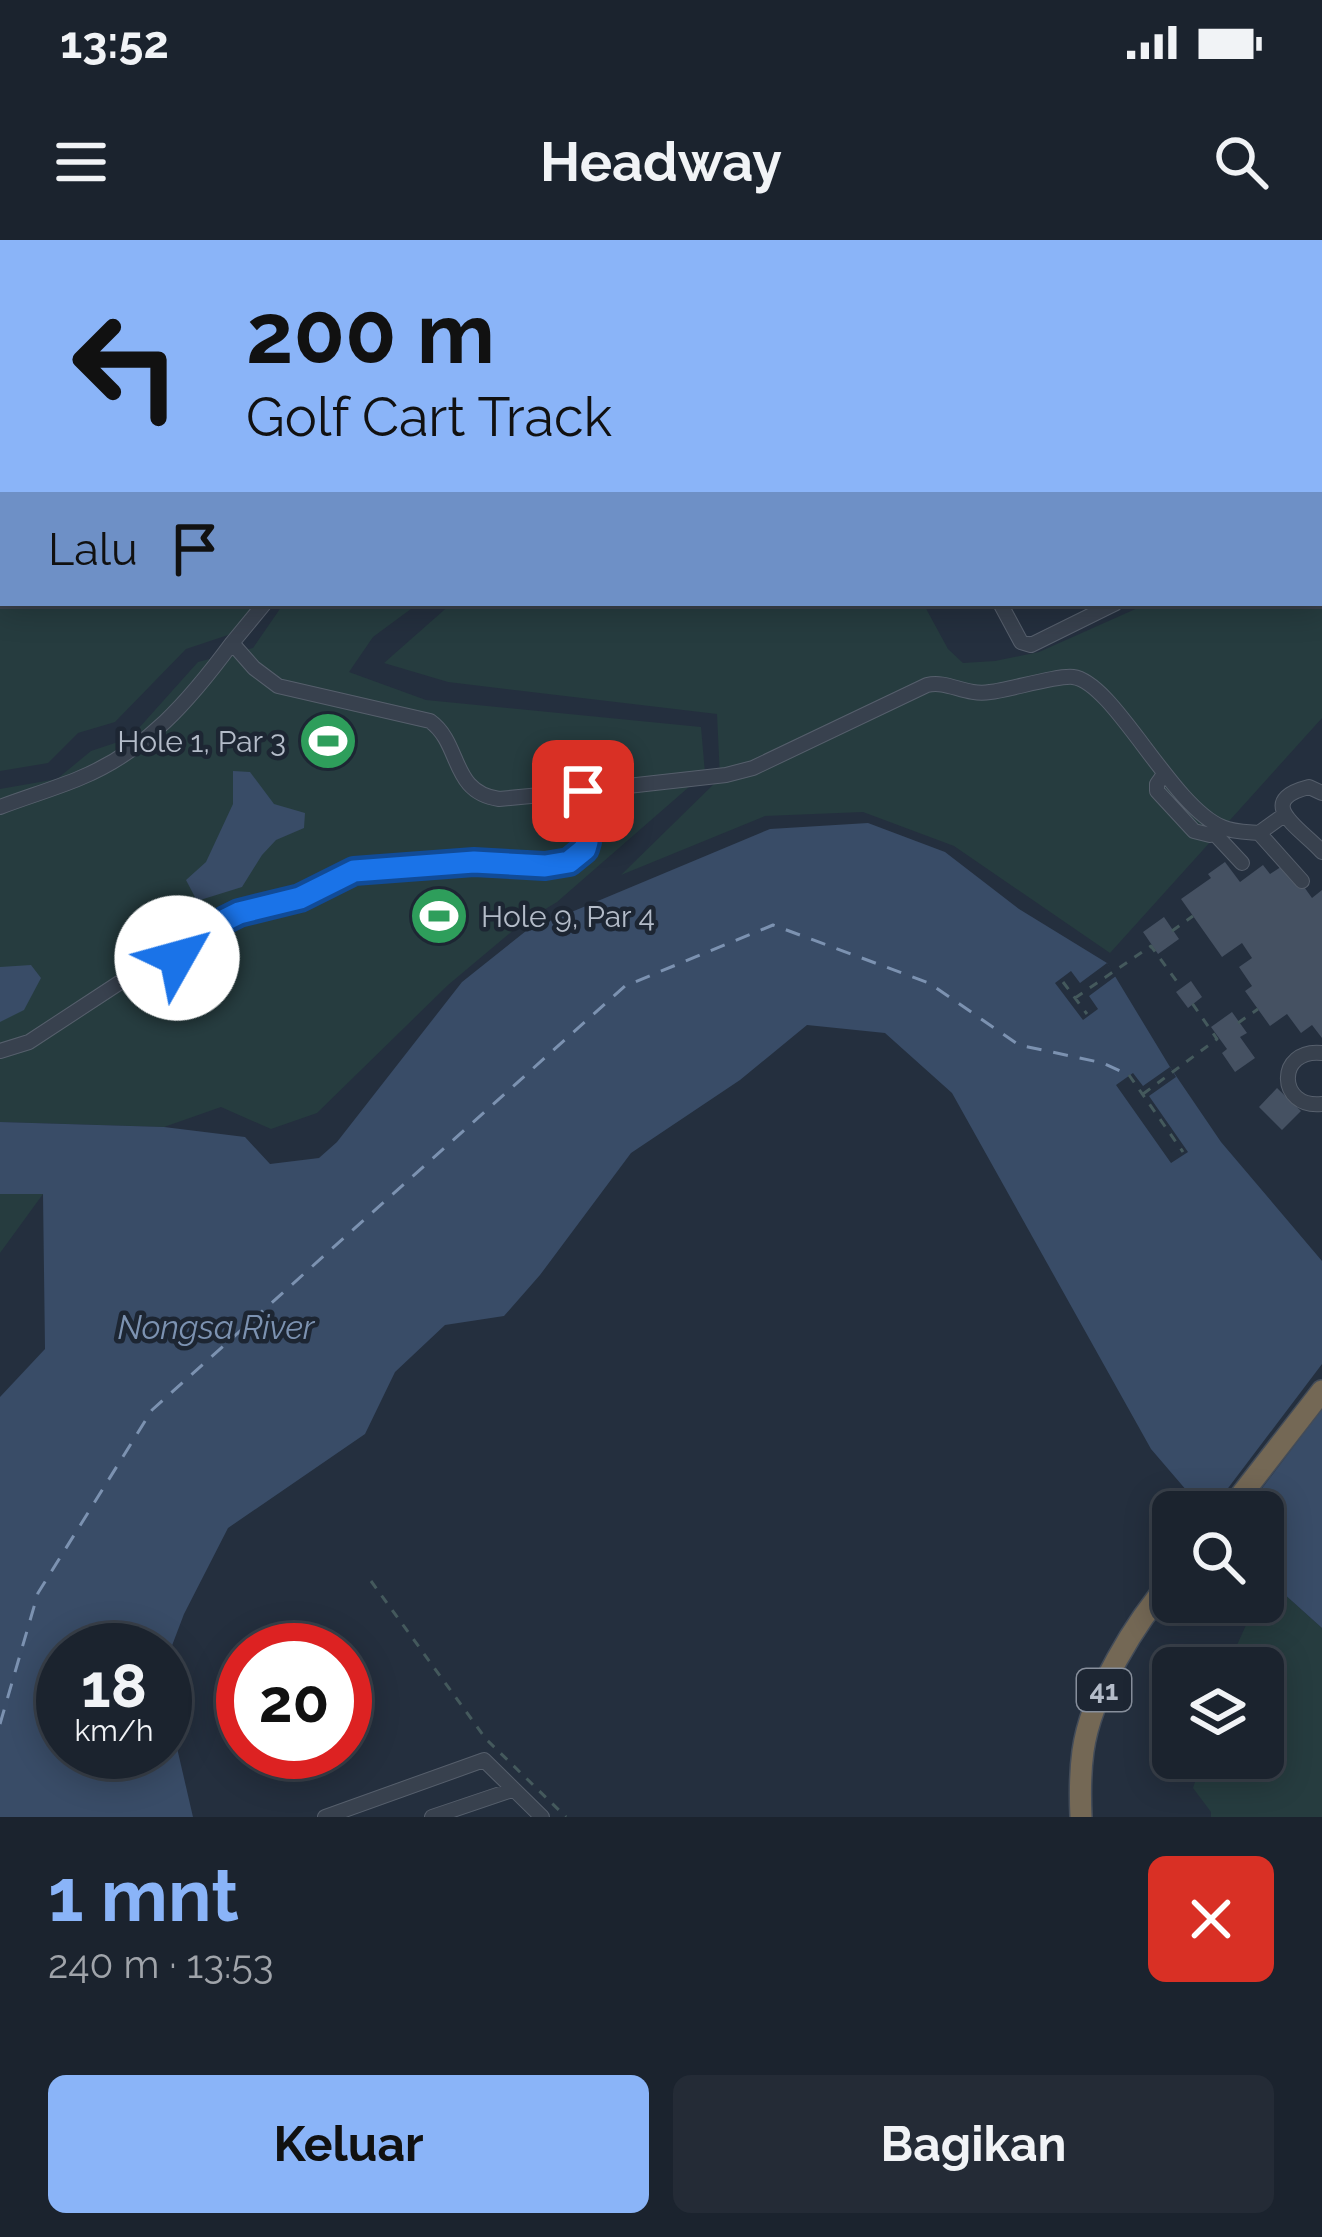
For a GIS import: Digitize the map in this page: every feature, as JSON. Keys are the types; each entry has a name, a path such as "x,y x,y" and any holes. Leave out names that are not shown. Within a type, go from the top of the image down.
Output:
{"highway":[{"path":"1244,1491 1322,1391"},
{"name":"41","path":"1081,1817 1083,1750 1093,1714 1132,1631 1152,1606"}],"lane":[{"path":"0,807 81,778 146,741 172,718 263,606"},
{"path":"1002,606 1021,642 1031,645 1110,606"},
{"path":"232,643 278,686 430,721 447,739 457,768 471,787 499,799 726,775 770,762 927,685 938,682 974,694 1072,677 1106,699 1242,863"},
{"path":"1322,794 1309,787 1294,791 1285,801 1284,815 1322,852"},
{"path":"0,1051 29,1042 119,982 177,958 225,920 300,898 344,874 474,862 545,866 569,862 587,842 583,791"},
{"path":"1218,830 1258,833 1284,815"},
{"path":"1258,833 1302,880"},
{"path":"1322,1052 1310,1052 1292,1063 1288,1084 1300,1101 1322,1104"},
{"path":"325,1817 484,1760 542,1817"},
{"path":"432,1817 512,1790"}],"path":[{"path":"1172,931 1193,916"},
{"path":"1075,998 1150,946 1180,986"},
{"path":"1063,982 1087,1014"},
{"path":"1143,1094 1216,1039 1192,1003"},
{"path":"1238,1023 1258,1009"},
{"path":"1130,1075 1183,1151"},
{"path":"371,1581 486,1739 566,1817"}],"green space":[{"path":"0,606 258,606 237,632 186,649 115,722 78,733 48,763 0,771"},
{"path":"282,606 415,606 373,637 349,672 426,700 701,727 705,773 557,902 522,923 448,985 317,1113 271,1129 221,1107 164,1127 0,1122 0,789 57,779 91,751 130,738 198,662 253,648"},
{"path":"449,606 925,606 948,649 963,663 1039,652 1142,606 1322,606 1322,718 1110,953 954,846 863,812 765,816 621,875 720,778 717,714 448,682 384,663"},
{"path":"0,1194 43,1194 0,1253"},
{"path":"1284,1594 1322,1628 1322,1817 1211,1817 1193,1788 1196,1779 1284,1779 1284,1647 1237,1645 1247,1623 1284,1623"}],"water":[{"path":"233,771 250,772 274,804 305,813 304,828 276,840 242,887 197,901 186,880 206,862 233,804"},
{"name":"Nongsa River","path":"868,823 945,852 1019,909 1107,963 1221,1142 1322,1261 1322,1628 1284,1594 1284,1491 1187,1491 1151,1449 952,1093 885,1033 807,1025 740,1080 631,1153 504,1316 445,1325 395,1372 365,1434 228,1528 181,1623 36,1623 36,1779 184,1779 193,1817 0,1817 0,1397 45,1349 43,1194 0,1194 0,1122 164,1127 245,1137 270,1164 319,1158 337,1142 462,982 526,931 770,829"},
{"path":"31,965 41,978 24,1010 0,1022 0,967"}],"pier":[{"path":"1107,963 1116,976 1089,996 1098,1009 1083,1020 1055,983 1071,971 1080,983"},
{"path":"1170,1067 1176,1077 1149,1096 1188,1152 1171,1163 1116,1085 1133,1073 1143,1086"},
{"path":"1322,1364 1322,1409 1260,1491 1226,1491"}],"building":[{"path":"1225,862 1240,882 1263,865 1270,874 1287,863 1312,898 1322,890 1322,1038 1312,1025 1301,1033 1287,1014 1270,1026 1245,991 1252,986 1239,967 1252,958 1242,943 1222,957 1181,899"},
{"path":"1164,917 1179,939 1158,954 1143,932"},
{"path":"1191,981 1202,997 1188,1008 1176,992"},
{"path":"1232,1012 1247,1033 1240,1037 1255,1058 1235,1072 1222,1053 1227,1049 1211,1027"},
{"path":"1277,1088 1301,1111 1282,1130 1259,1107"}],"ferry route":[{"path":"0,1724 38,1593 152,1410 625,986 773,925 929,983 1019,1045 1103,1063 1129,1075"}],"place":[{"name":"Hole 1, Par 3","path":"328,741"},
{"name":"Hole 9, Par 4","path":"439,916"}],"route":[{"path":"177,958 239,913 300,898 354,871 474,862 545,866 569,862 587,842 583,791"}]}
